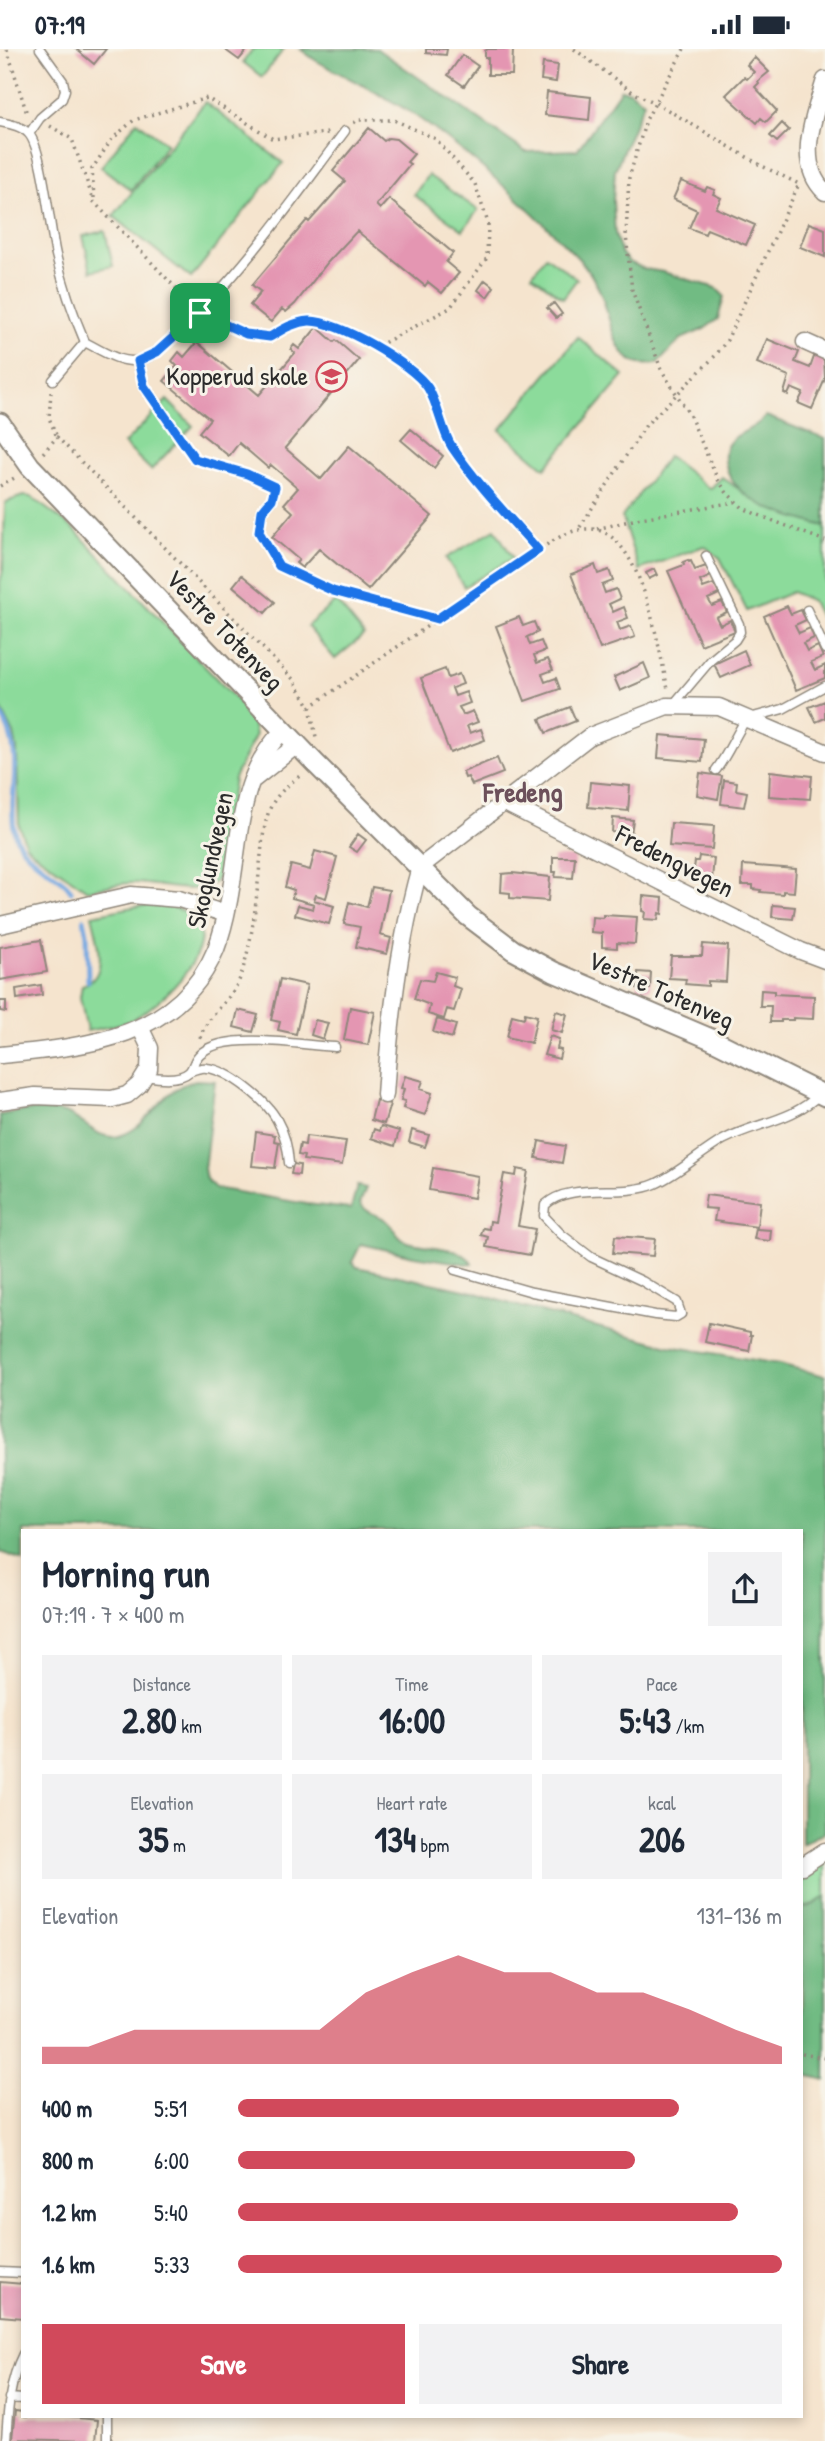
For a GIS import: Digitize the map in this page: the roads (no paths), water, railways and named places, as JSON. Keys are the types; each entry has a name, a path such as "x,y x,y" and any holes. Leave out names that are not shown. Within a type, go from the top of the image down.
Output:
{"street":[{"path":"820,185 809,163 808,147 825,80"},
{"path":"806,342 825,351"},
{"name":"Vestre Totenveg","path":"0,423 30,466 468,916 513,950 554,972 711,1039 822,1095"},
{"path":"385,1095 388,1044 411,899 420,867 590,736 667,706 719,708 825,752"},
{"name":"Skoglundvegen","path":"0,1055 114,1039 163,1014 180,1000 202,975 216,948 226,914 243,810 254,779 291,737"},
{"name":"Fredengvegen","path":"505,803 715,909 825,960"},
{"path":"0,925 131,895 179,899 226,914"},
{"path":"0,1101 55,1095 120,1098 132,1092 146,1076 151,1058 150,1048 140,1027"},
{"path":"803,1865 825,1851"}],"lane":[{"path":"31,131 62,99 65,90 63,81 40,49"},
{"path":"0,122 31,131"},
{"path":"31,131 45,188 56,255 85,342 116,357 138,361 157,352 200,313 278,220 345,131"},
{"path":"53,380 85,342"},
{"path":"672,706 711,660 735,640 740,632 739,624 706,556"},
{"path":"807,610 825,649"},
{"path":"716,770 746,719 783,709 825,686"},
{"path":"191,1071 195,1059 204,1050 220,1044 249,1042 335,1048"},
{"path":"146,1076 174,1077 205,1067 222,1071 242,1084 276,1118 288,1146 289,1163"},
{"path":"455,1270 532,1292 676,1317 681,1314 677,1302 578,1248 544,1216 544,1205 570,1194 636,1189 655,1184 707,1149 750,1128 799,1112 822,1095"},
{"path":"0,2272 21,2273"},
{"path":"6,2441 9,2398 14,2372 21,2358"},
{"path":"9,2398 21,2399"},
{"path":"107,2418 107,2441"}],"waterway":[{"path":"0,713 13,746 13,818 16,837 27,853 71,891"},
{"path":"84,919 88,981"}],"place":[{"name":"Kopperud skole","path":"331,376"}],"district":[{"name":"Fredeng","path":"523,792"}]}
